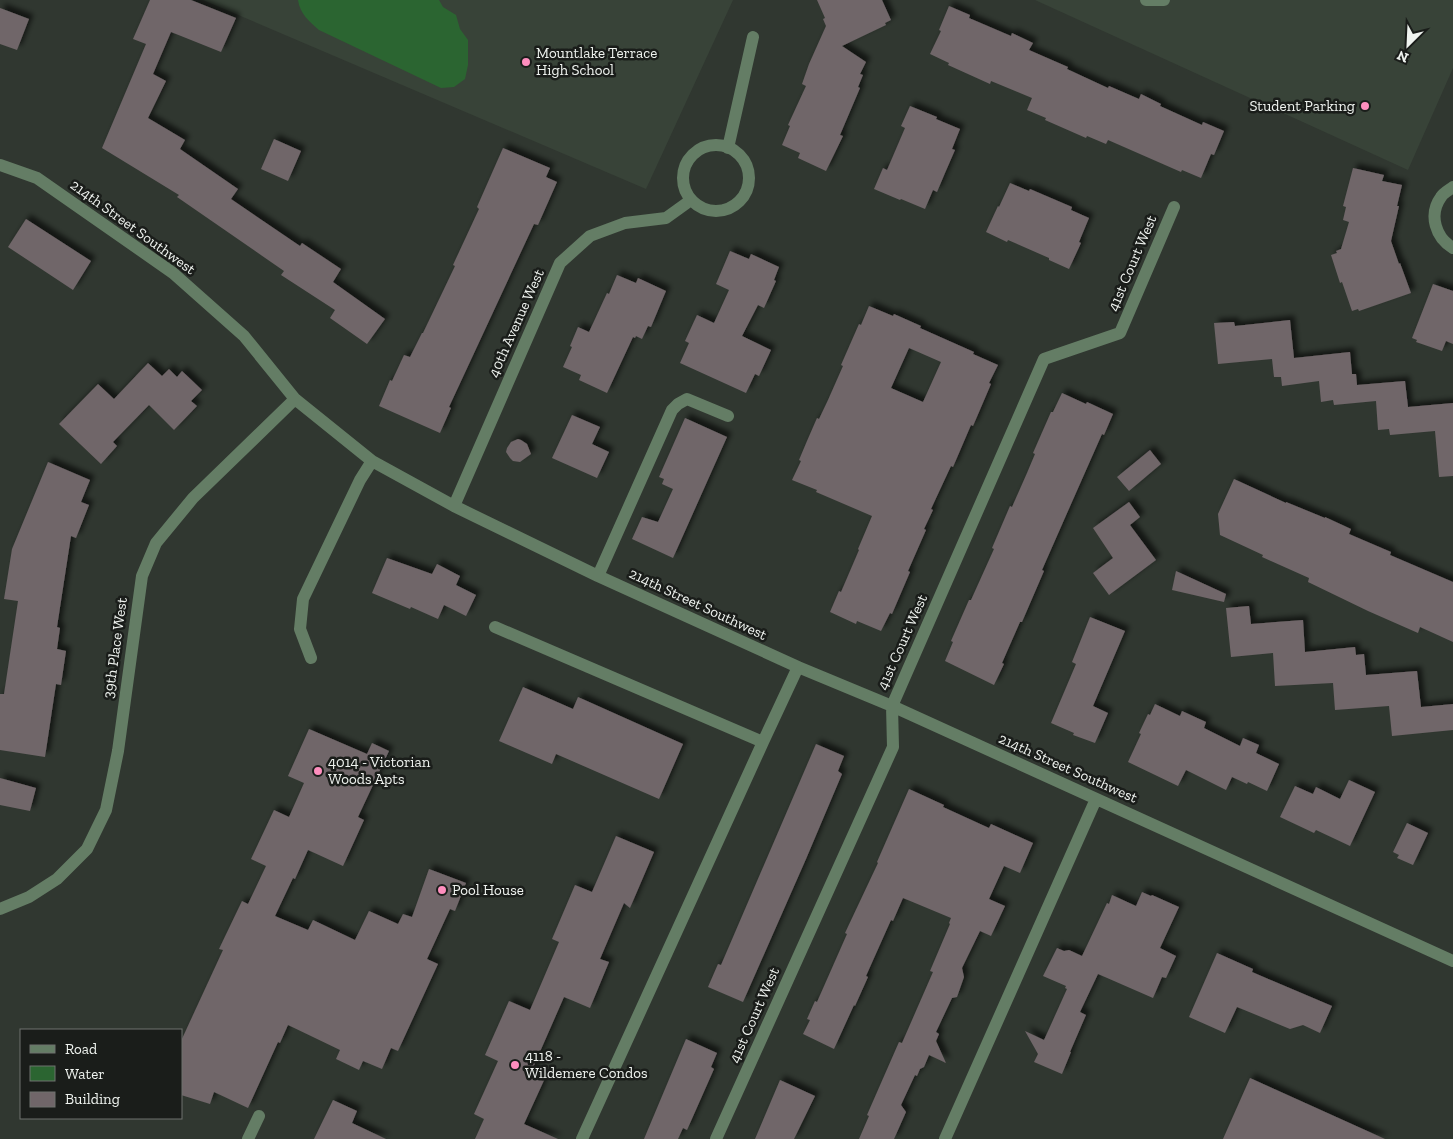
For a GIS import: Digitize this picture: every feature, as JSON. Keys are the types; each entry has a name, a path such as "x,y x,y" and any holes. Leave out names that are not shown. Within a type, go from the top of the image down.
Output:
{"street":[{"path":"1146,0 1164,0"},
{"path":"728,148 753,37"},
{"path":"712,145 728,148 740,156 746,165 748,186 744,195 728,209 708,211 698,207 685,191 683,171 687,162 702,148 712,145"},
{"name":"214th Street Southwest","path":"0,165 37,178 173,273 244,336 295,399 372,461 454,506 598,576 798,667 892,706 1453,961"},
{"path":"1453,187 1441,197 1434,212 1435,228 1444,243 1453,248"},
{"name":"40th Avenue West","path":"454,506 560,263 590,236 625,223 666,218 691,200"},
{"name":"41st Court West","path":"716,1139 893,747 892,706 1044,359 1120,333 1174,207"},
{"name":"39th Place West","path":"0,909 29,897 57,879 87,849 106,810 118,751 142,576 156,543 193,498 295,399"},
{"path":"598,576 672,410 687,399 728,416"},
{"path":"311,658 300,629 303,599 360,480 372,461"},
{"path":"495,627 763,742"},
{"path":"582,1139 798,667"},
{"path":"944,1139 1096,799"},
{"path":"248,1139 259,1116"}],"shaded area":[{"name":"Mountlake Terrace High School","path":"203,0 733,0 646,189"},
{"name":"Student Parking","path":"1035,0 1453,0 1453,68 1408,170"}],"water":[{"path":"298,0 439,0 443,7 456,15 460,29 468,40 468,65 465,79 454,87 441,88 319,30 303,13"}],"building":[{"path":"150,0 191,0 236,18 221,52 171,32 153,74 166,81 148,118 185,140 180,149 238,189 231,199 300,246 302,243 341,269 333,282 385,319 367,344 330,318 335,310 281,275 284,271 177,197 179,195 102,148 146,44 133,39"},
{"path":"817,0 882,0 891,20 885,23 886,25 842,46 866,62 860,74 863,75 858,87 860,88 840,135 843,136 826,171 798,158 800,153 782,145 790,126 788,125 806,86 802,84 809,64 826,26 823,19 825,18"},
{"path":"949,6 970,15 969,18 1011,36 1012,33 1033,43 1029,50 1068,67 1067,69 1108,88 1109,86 1139,99 1141,94 1161,104 1160,106 1202,125 1203,122 1224,131 1214,155 1211,154 1201,178 1182,170 1181,172 1108,140 1106,144 1087,136 1086,138 1045,120 1046,118 1027,110 1032,98 991,81 990,84 948,65 949,63 930,54 941,31 939,30"},
{"path":"0,8 29,19 17,50 0,44"},
{"path":"910,106 960,129 952,149 955,150 937,192 933,190 925,209 874,189 883,168 887,170 905,128 901,126"},
{"path":"274,139 301,151 288,181 261,169"},
{"path":"503,148 550,168 546,177 557,182 538,225 534,224 449,407 451,408 440,433 379,406 390,380 392,381 404,355 410,357 423,333 455,266 453,265 479,209 477,207"},
{"path":"1353,168 1384,175 1382,181 1402,185 1391,241 1411,293 1359,311 1358,309 1352,311 1331,255 1341,249 1349,222 1343,220 1346,207 1343,206"},
{"path":"1010,183 1029,191 1030,189 1072,207 1071,210 1089,218 1079,242 1081,243 1069,269 1049,260 1049,258 986,232"},
{"path":"26,219 91,261 73,290 8,247"},
{"path":"730,251 749,259 751,254 779,267 774,280 776,281 764,308 758,305 742,336 771,350 759,376 755,374 746,393 680,363 689,343 685,341 697,315 714,323 729,290 716,284"},
{"path":"617,275 636,283 638,278 666,291 651,327 648,326 642,339 636,336 635,338 633,337 607,393 579,380 581,375 563,367 578,327 589,332"},
{"path":"1433,284 1453,291 1453,344 1446,341 1442,351 1416,342 1417,340 1412,338"},
{"path":"869,306 893,316 894,314 921,326 920,328 998,365 989,383 991,384 973,426 971,425 953,467 951,466 931,509 933,510 924,529 926,530 908,571 910,572 892,614 890,613 881,631 857,621 856,624 830,612 839,591 841,592 872,516 792,480 817,418 819,419 828,400 859,324 861,325","holes":["909,348 941,362 923,402 891,388"]},
{"path":"1290,320 1294,358 1350,352 1352,374 1356,374 1357,385 1405,381 1408,407 1453,403 1453,476 1439,477 1435,431 1390,435 1389,429 1378,430 1376,401 1334,405 1333,400 1321,402 1319,381 1282,386 1281,377 1274,377 1272,359 1218,364 1214,323 1234,322 1235,326"},
{"path":"148,363 162,376 169,369 177,377 182,371 202,390 191,401 197,406 174,430 149,405 113,442 117,446 101,464 59,424 98,384 114,399"},
{"path":"1062,393 1113,414 1104,435 1102,434 1042,570 1044,571 1002,663 1004,664 994,685 945,661 953,642 951,641 994,549 992,548 1010,506 1012,507 1035,454 1033,453 1051,412 1053,412"},
{"path":"572,415 600,427 592,444 609,452 597,478 552,458"},
{"path":"685,418 727,437 673,558 632,539 642,517 658,522 673,489 662,484 664,479 659,477"},
{"path":"518,439 527,444 531,454 520,462 513,461 506,452 511,442"},
{"path":"1150,450 1161,464 1129,491 1117,477"},
{"path":"48,462 90,480 81,502 89,505 76,538 71,536 57,627 60,628 57,649 66,651 61,685 56,684 45,757 0,750 0,694 4,694 18,601 4,599 12,549"},
{"path":"1234,479 1286,503 1351,529 1349,534 1391,552 1390,555 1453,582 1453,642 1420,627 1418,633 1368,611 1308,582 1309,578 1262,557 1263,555 1220,535 1218,514"},
{"path":"1129,502 1140,517 1130,525 1156,560 1109,595 1093,573 1113,558 1093,528"},
{"path":"387,558 432,574 437,564 460,576 456,585 476,595 466,616 444,605 438,619 372,593"},
{"path":"1176,571 1226,594 1224,602 1172,590"},
{"path":"1249,606 1251,624 1303,620 1305,652 1355,647 1356,655 1364,654 1366,675 1417,671 1421,707 1453,704 1453,730 1392,736 1389,706 1335,710 1333,683 1275,686 1273,653 1231,657 1226,608"},
{"path":"1090,617 1125,631 1093,706 1108,713 1095,743 1073,735 1074,733 1051,723 1076,664 1072,662"},
{"path":"523,687 573,709 578,697 683,744 659,799 556,754 552,764 499,741"},
{"path":"1155,704 1180,716 1182,711 1206,722 1204,728 1240,746 1243,738 1259,745 1256,753 1279,764 1267,791 1232,777 1226,790 1186,770 1178,786 1128,762 1141,734 1139,733"},
{"path":"309,729 367,754 372,743 389,751 358,817 364,820 343,866 308,850 275,916 308,930 313,920 355,940 369,911 398,924 403,914 412,917 429,869 466,883 455,911 450,909 427,959 438,964 398,1051 391,1048 382,1069 363,1061 359,1070 336,1059 340,1050 288,1025 280,1043 278,1042 248,1108 214,1092 210,1104 182,1095 182,1039 223,950 219,949 242,901 248,904 266,866 251,859 274,810 289,817 304,783 288,776"},
{"path":"816,744 844,756 838,771 842,774 743,1002 708,987 718,964 721,965"},
{"path":"0,778 36,788 30,811 0,805"},
{"path":"1349,780 1375,792 1350,846 1316,830 1314,833 1280,817 1295,786 1313,794 1316,787 1340,799"},
{"path":"909,789 989,828 991,824 1033,843 1020,873 1004,866 989,899 1005,906 991,936 980,931 962,968 964,977 957,997 952,998 936,1032 939,1034 936,1041 946,1063 929,1055 924,1067 920,1069 917,1076 915,1075 901,1105 906,1112 894,1139 859,1139 869,1116 867,1115 899,1042 902,1043 933,972 930,971 951,918 903,898 893,921 891,920 866,976 868,977 834,1049 803,1034 810,1020 807,1019 815,1001 817,1002 847,934 845,933 878,863"},
{"path":"1407,823 1428,833 1413,865 1397,858 1399,855 1393,852"},
{"path":"616,836 654,852 630,908 624,903 600,959 609,962 590,1008 564,997 532,1070 546,1076 524,1124 558,1139 475,1139 484,1119 474,1114 498,1061 485,1055 509,1001 530,1010 559,942 552,939 575,885 592,892"},
{"path":"1142,892 1179,907 1160,948 1176,956 1166,978 1162,977 1153,998 1098,974 1080,1012 1086,1015 1062,1074 1034,1062 1038,1054 1025,1031 1044,1040 1067,989 1065,988 1066,986 1043,976 1057,948 1064,951 1069,950 1082,956 1112,895 1136,906"},
{"path":"1217,953 1253,969 1252,972 1332,1006 1320,1033 1303,1025 1290,1029 1237,1007 1225,1033 1189,1017"},
{"path":"686,1039 717,1053 711,1067 714,1069 687,1130 683,1128 678,1139 644,1139"},
{"path":"1250,1078 1385,1139 1223,1139"},
{"path":"780,1080 815,1096 794,1139 755,1139"},
{"path":"333,1100 357,1111 352,1123 386,1139 314,1139"}],"place":[{"name":"Mountlake Terrace High School","path":"526,62"},
{"name":"Student Parking","path":"1365,106"},
{"name":"4014 - Victorian Woods Apts","path":"318,771"},
{"name":"Pool House","path":"442,890"},
{"name":"4118 - Wildemere Condos","path":"515,1065"}]}
